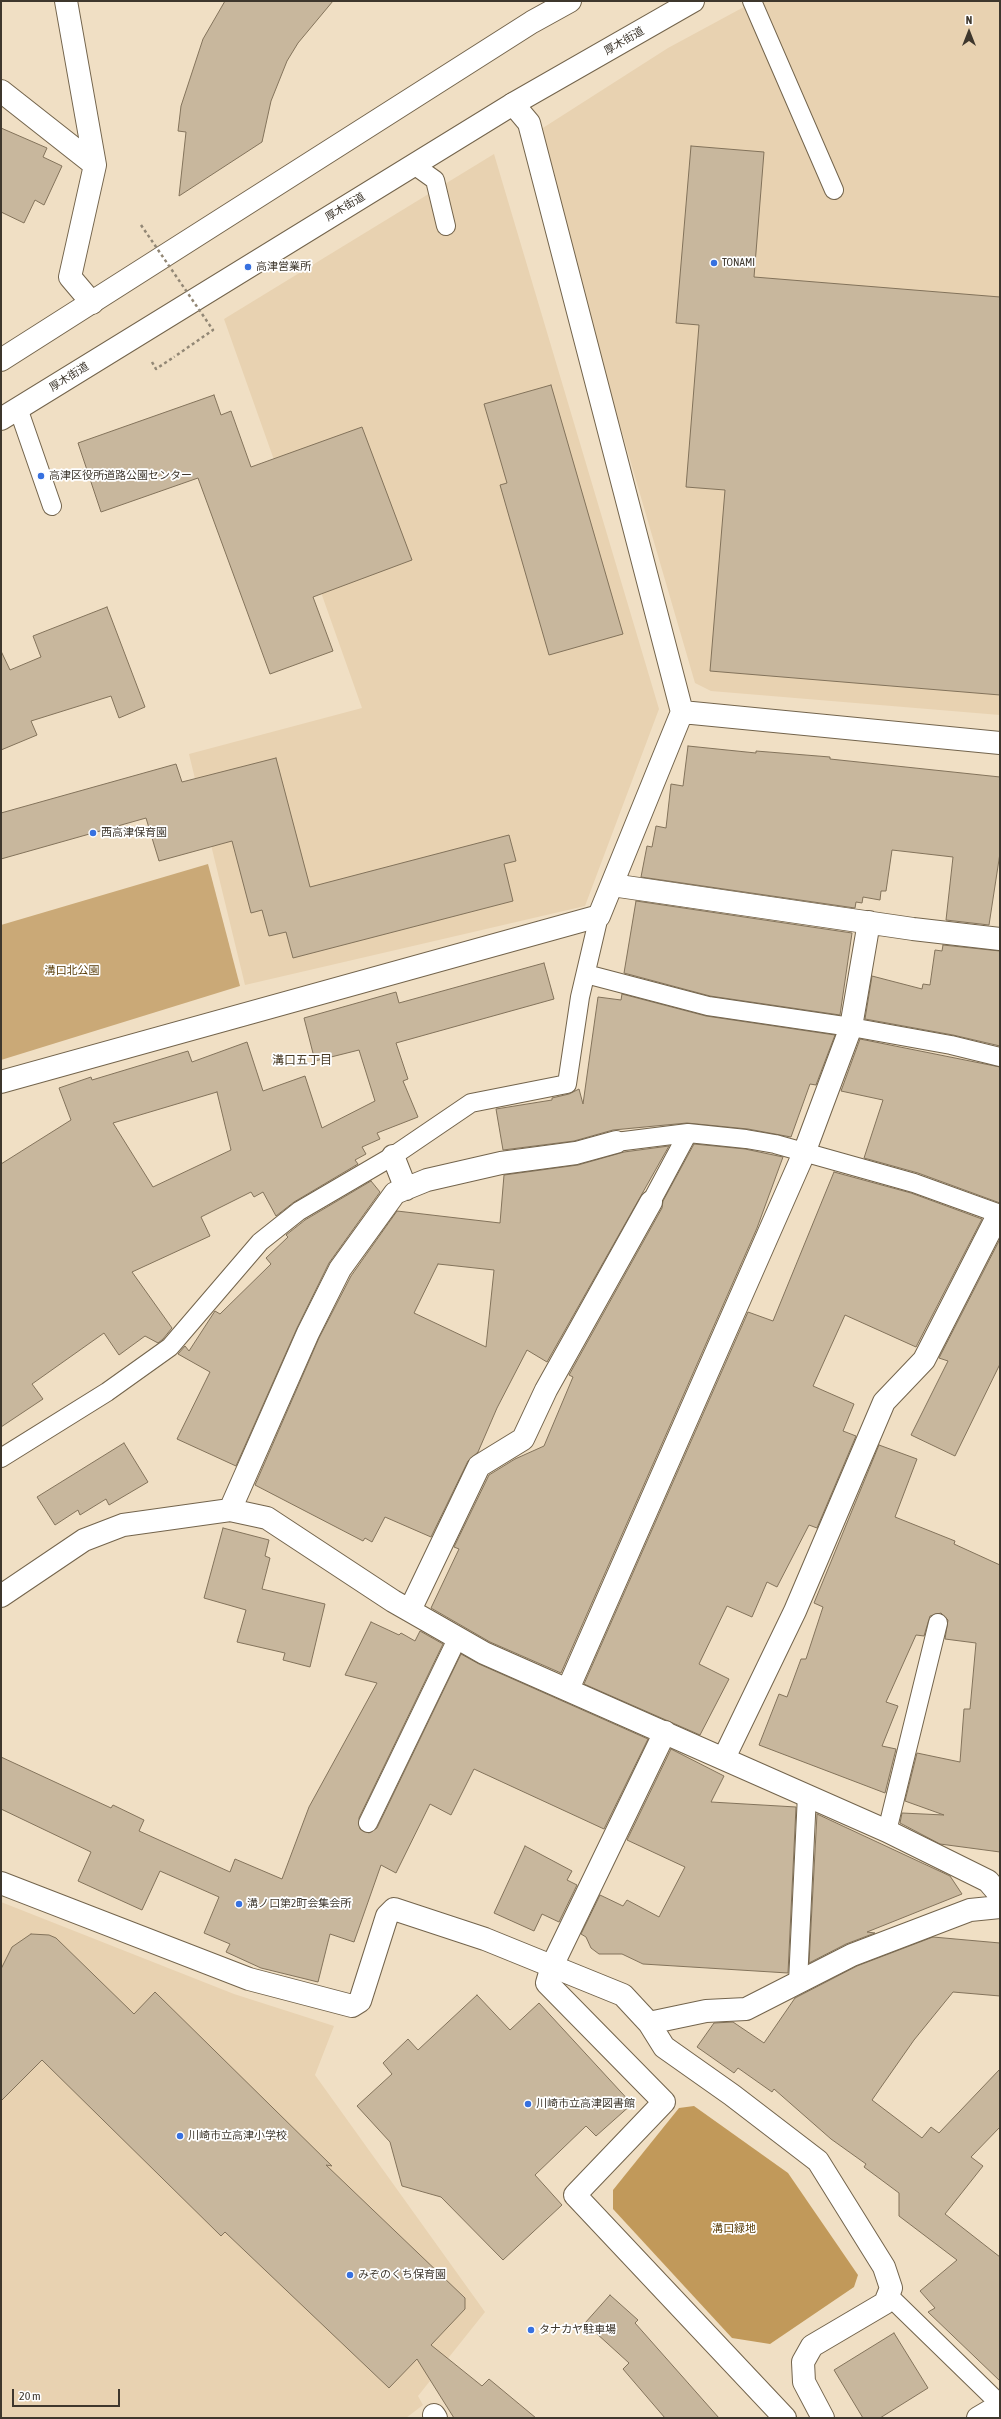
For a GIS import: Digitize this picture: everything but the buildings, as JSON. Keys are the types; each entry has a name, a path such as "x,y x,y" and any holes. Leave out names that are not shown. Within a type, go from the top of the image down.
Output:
{"main road":[{"path":"66,1 95,165 70,277 92,302"},
{"path":"1,360 526,26 570,1"},
{"name":"厚木街道","path":"10,413 513,104 693,1"},
{"path":"1,91 95,165"},
{"path":"1,1082 599,916 682,712 529,123 513,104"},
{"path":"682,712 1000,743"},
{"path":"612,885 869,922 1000,939"},
{"path":"568,1689 804,1153 851,1027 869,922"},
{"path":"230,1510 305,1340 340,1269 395,1193 427,1180 501,1163 576,1153 616,1142"},
{"path":"392,1156 406,1189"},
{"path":"410,1610 479,1466 523,1439 546,1390 652,1202"},
{"path":"724,1758 795,1611 884,1402 924,1360 994,1223 1000,1218"},
{"path":"1,1596 84,1540 123,1525 230,1510 267,1518 410,1610 484,1653 888,1831 988,1881 1000,1895"},
{"path":"665,1732 552,1966 547,1983 664,2102 575,2195 785,2418"},
{"path":"1,1883 249,1979 352,2006 360,2001 387,1916 394,1909 485,1939 623,1995 649,2023 664,2047 801,2146 818,2161 884,2267 891,2288 885,2304 812,2346 803,2362 804,2382 823,2418"},
{"path":"649,2023 706,2011 746,2008 852,1955 970,1910 1000,1907"},
{"path":"978,2418 1000,2405"}],"lane":[{"path":"752,1 834,190"},
{"path":"414,165 435,180 446,226"},
{"path":"10,413 52,506"},
{"path":"1,1458 107,1392 170,1348 260,1242 299,1211 392,1156 470,1103 567,1084 586,974 599,916"},
{"path":"586,974 708,1006 851,1027 951,1045 1000,1058"},
{"path":"652,1202 688,1132"},
{"path":"616,1142 688,1132 746,1138 914,1183 1000,1214"},
{"path":"888,1831 938,1623"},
{"path":"368,1823 458,1637"},
{"path":"798,1982 806,1795"},
{"path":"888,2295 1000,2405"}],"path":[{"path":"141,225 213,330 156,369 151,360"}],"shaded area":[{"path":"755,1 1000,1 1000,715 711,691 695,683 535,133 668,48"},
{"path":"494,154 659,709 585,906 245,985 189,754 362,708 224,319"},
{"name":"川崎市立高津小学校","path":"1,1902 234,1994 334,2026 315,2075 485,2312 418,2396 423,2405 406,2418 1,2418"}],"green space":[{"name":"溝口北公園","path":"208,864 240,986 1,1060 1,925"},
{"name":"溝口緑地","path":"694,2106 788,2173 858,2275 854,2287 770,2344 732,2338 613,2209 613,2190 679,2108"}],"place":[{"name":"TONAMI","path":"714,263"},
{"name":"高津営業所","path":"248,267"},
{"name":"高津区役所道路公園センター","path":"41,476"},
{"name":"西高津保育園","path":"93,833"},
{"name":"溝ノ口第2町会集会所","path":"239,1904"},
{"name":"川崎市立高津図書館","path":"528,2104"},
{"name":"川崎市立高津小学校","path":"180,2136"},
{"name":"みぞのくち保育園","path":"350,2275"},
{"name":"タナカヤ駐車場","path":"531,2330"}],"district":[{"name":"溝口五丁目","path":"302,1060"}]}
